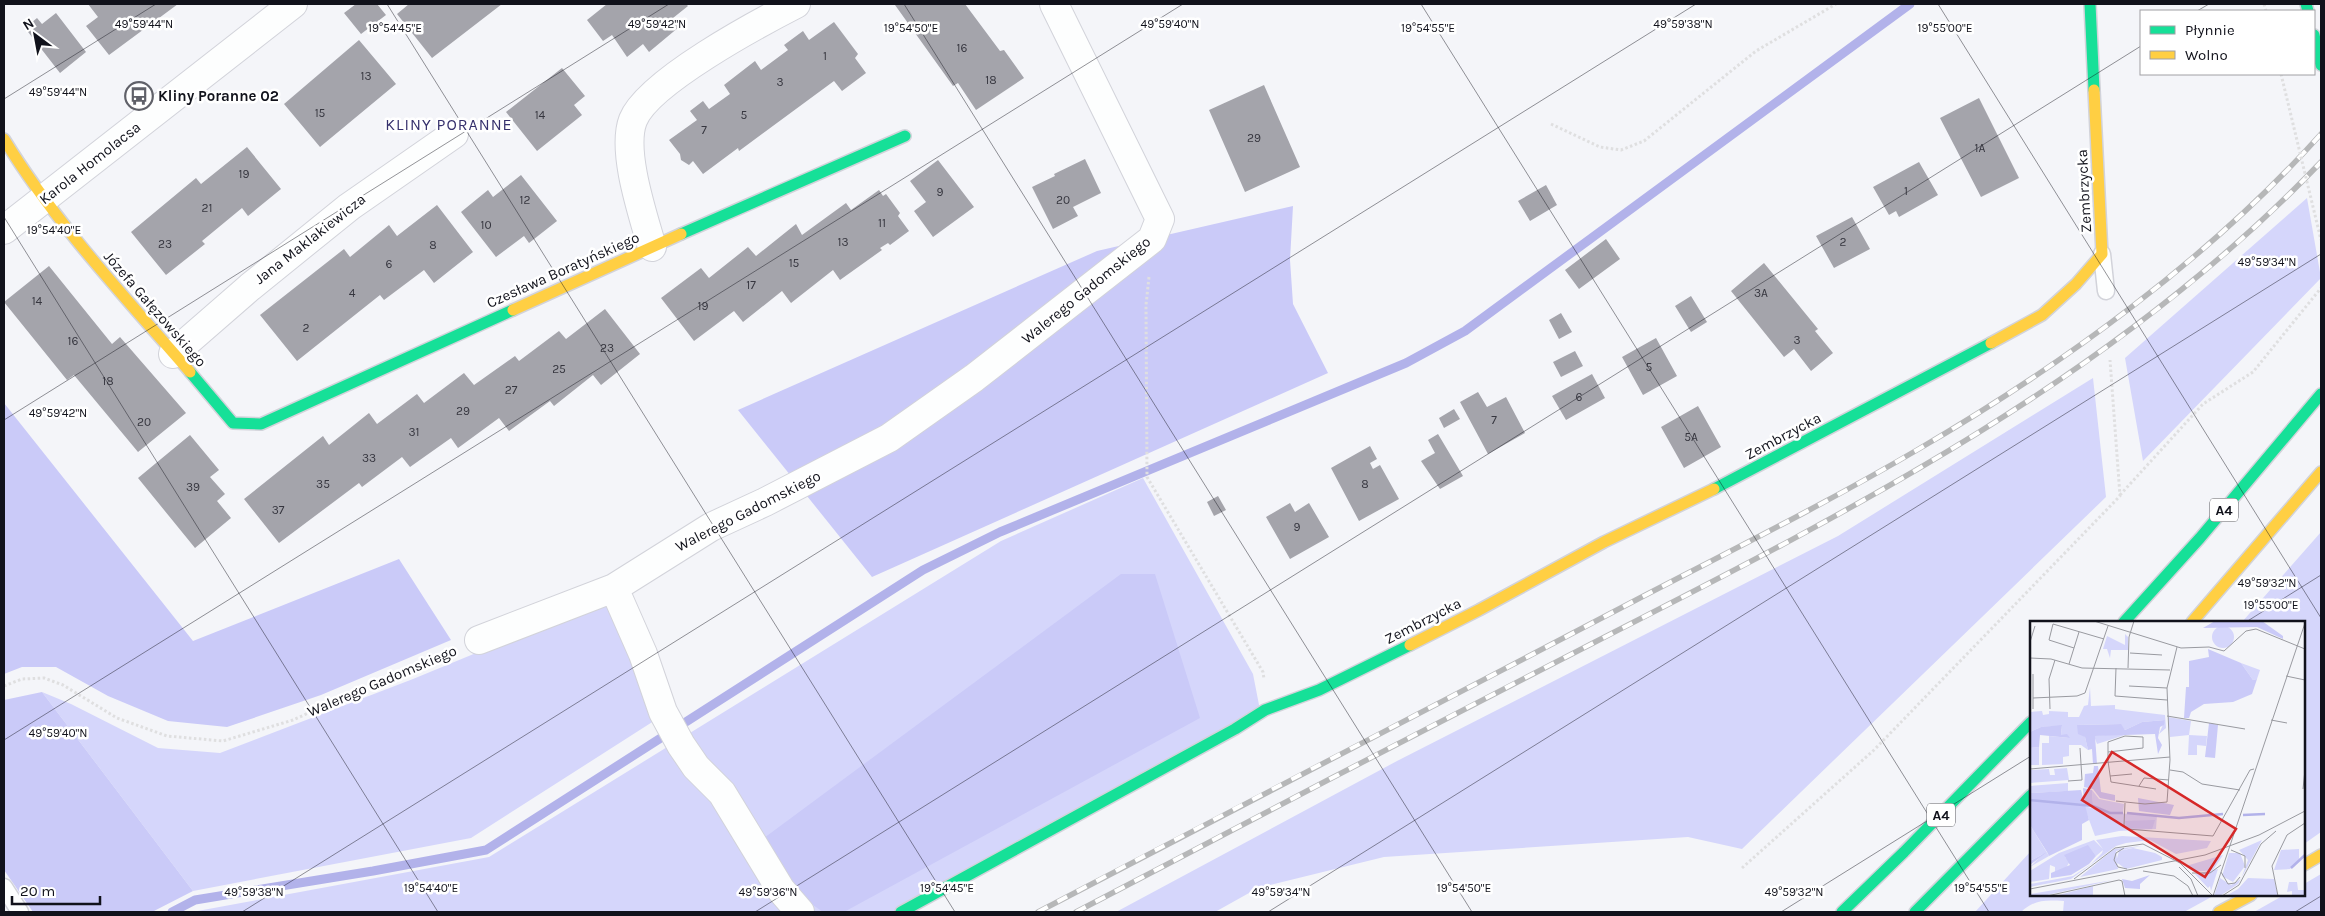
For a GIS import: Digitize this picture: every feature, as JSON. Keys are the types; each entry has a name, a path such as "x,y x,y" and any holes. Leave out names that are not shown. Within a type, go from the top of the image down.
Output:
{"main road":[{"name":"Zembrzycka","path":"901,912 1235,729 1266,710 1319,690 1478,610 1604,542 1701,496 1904,390 2042,315 2076,284 2102,254 2090,4"},
{"path":"2315,38 2321,65"},
{"name":"Czesława Boratyńskiego","path":"233,423 261,424 652,247 905,136"},
{"name":"Józefa Gałęzowskiego","path":"4,139 18,162 70,234 233,423"},
{"name":"A4","path":"2125,621 2200,538 2321,394"},
{"path":"2193,621 2321,472"},
{"name":"A4","path":"1842,912 1911,846 2030,723"},
{"path":"1915,912 2030,796"},
{"path":"2305,864 2321,855"},
{"path":"2219,912 2249,896"}],"street":[{"name":"Karola Homolacsa","path":"4,230 293,4"},
{"path":"652,247 637,194 629,146 633,119 652,95 713,49 796,4"},
{"name":"Walerego Gadomskiego","path":"479,640 614,588 711,527 765,502 889,438 974,378 1152,240 1160,219 1054,4"},
{"name":"Jana Maklakiewicza","path":"173,354 250,287 349,207 454,134"},
{"path":"614,588 643,654 663,712 681,745 696,767 722,793 781,890 800,912"}],"lane":[{"path":"2102,254 2106,291"},
{"path":"4,887 20,912"}],"path":[{"path":"1551,124 1600,147 1621,150 1644,141 1756,51 1836,4"},
{"path":"2281,75 2321,240"},
{"path":"1152,240 1146,305 1148,477 1263,672 1266,710"},
{"path":"1742,868 1874,750 2120,496 2203,404 2253,372 2321,288"},
{"path":"2110,360 2120,496"},
{"name":"Walerego Gadomskiego","path":"4,686 22,679 44,678 62,685 117,718 167,736 222,741 293,720 382,679 479,640"}],"shaded area":[{"path":"2307,198 2321,278 2143,461 2125,358"},
{"path":"1293,206 1290,260 1293,304 1328,373 872,577 738,410 1097,251"},
{"path":"2093,378 2106,497 1742,849 1688,837 1384,857 1258,888 1215,912 1116,912 1397,761 1838,536"},
{"path":"4,403 193,641 399,559 451,640 321,695 227,727 168,721 108,696 56,667 22,667 4,674"},
{"path":"1143,478 1253,674 1260,710 908,912 192,912 489,857 1001,541"},
{"path":"2321,532 2321,832 2305,843 2305,621 2243,621"},
{"path":"1121,574 1155,574 1200,718 844,912 823,912 800,896 764,838"},
{"path":"604,600 657,719 471,838 193,891 42,692 71,704 158,748 220,753 413,679"},
{"path":"42,692 193,891 152,912 33,912 4,870 4,700"},
{"path":"2030,852 2030,896 2213,896 2184,912 2063,912 2064,901 2052,900 2041,901 2021,912 1975,912"},
{"path":"2321,874 2321,912 2254,912 2282,896 2305,896 2305,883"}],"building":[{"path":"88,4 178,4 109,55 86,26 98,17"},
{"path":"356,4 377,4 386,15 361,34 344,13"},
{"path":"409,4 502,4 432,58 397,14"},
{"path":"607,4 686,4 688,6 673,18 679,27 649,52 643,44 627,57 612,35 603,41 587,20"},
{"path":"896,4 965,4 1000,51 1004,50 1024,78 976,110 958,83 953,86"},
{"path":"56,13 86,52 60,73 25,28 37,18 42,24"},
{"path":"834,22 858,54 855,58 866,73 842,91 834,81 739,151 738,148 703,174 693,161 689,165 681,160 680,154 669,140 697,120 690,111 703,101 709,109 730,94 724,85 755,61 761,70 788,50 784,45 803,31 809,40"},
{"path":"359,40 396,84 320,147 284,104"},
{"path":"562,68 585,96 574,105 582,115 537,151 506,112"},
{"path":"1264,85 1300,167 1245,192 1209,110"},
{"path":"1979,98 2019,178 1981,197 1940,118"},
{"path":"247,147 281,189 248,216 242,208 202,241 205,244 166,275 131,232 196,178 201,184"},
{"path":"1085,159 1101,193 1073,207 1078,216 1053,229 1032,187"},
{"path":"938,160 974,207 933,237 914,211 926,202 910,181"},
{"path":"1919,162 1938,195 1899,217 1896,211 1889,215 1873,187"},
{"path":"521,175 557,221 529,243 524,236 496,257 461,212 488,190 493,197"},
{"path":"1546,185 1557,205 1530,221 1518,201"},
{"path":"879,190 883,196 886,194 900,213 898,216 909,231 890,245 888,243 880,248 882,250 840,280 833,270 791,303 782,291 743,322 734,311 694,341 661,298 701,268 709,278 748,247 756,256 796,224 802,235 846,203 851,210"},
{"path":"437,205 473,252 434,283 424,270 384,300 380,295 297,361 260,315 344,249 350,257 389,225 397,236"},
{"path":"1852,217 1870,249 1834,268 1816,236"},
{"path":"1606,239 1620,259 1579,289 1565,270"},
{"path":"1764,263 1818,329 1815,331 1833,353 1811,371 1794,349 1784,357 1731,291"},
{"path":"49,266 112,344 120,337 186,413 138,452 74,375 67,380 4,302"},
{"path":"1691,296 1707,322 1691,332 1675,306"},
{"path":"605,309 640,354 601,385 593,375 554,406 550,401 509,431 499,418 458,448 451,438 410,467 402,457 362,487 359,483 279,543 244,499 323,436 329,445 369,413 377,424 417,394 424,403 464,373 474,385 515,356 519,361 559,331 566,339"},
{"path":"1561,313 1572,332 1559,339 1549,320"},
{"path":"1656,338 1677,376 1643,395 1622,357"},
{"path":"1575,351 1583,366 1561,377 1553,362"},
{"path":"1592,374 1605,398 1566,420 1552,396"},
{"path":"1478,392 1487,407 1506,397 1525,433 1488,454 1460,402"},
{"path":"1698,406 1721,447 1684,468 1661,427"},
{"path":"1454,409 1460,419 1444,428 1439,418"},
{"path":"1438,434 1463,476 1440,489 1421,461 1435,453 1428,440"},
{"path":"190,435 219,470 210,477 225,494 217,501 231,518 195,548 138,478"},
{"path":"1370,446 1377,459 1370,463 1373,469 1380,465 1399,499 1359,521 1331,468"},
{"path":"1218,496 1226,510 1214,516 1207,502"},
{"path":"1290,503 1295,512 1309,503 1329,537 1290,559 1266,517"}],"waterway":[{"path":"172,912 195,900 373,871 486,850 923,570 1000,532 1406,363 1465,331 1910,4"}],"railway":[{"path":"1038,912 1812,508 1917,450 2025,383 2131,307 2182,267 2231,224 2321,134"},
{"path":"1076,912 1791,540 1980,432 2071,372 2159,308 2242,238 2321,162"}],"traffic: fast":[{"path":"2090,4 2094,90"},
{"path":"2306,4 2308,10"},
{"path":"2315,39 2321,65"},
{"path":"681,234 905,136"},
{"path":"190,372 233,423 261,424 513,310"},
{"path":"1714,489 1991,343"},
{"path":"2125,621 2200,538 2321,394"},
{"path":"901,912 1235,729 1265,710 1319,690 1410,645"},
{"path":"1842,912 1904,852 2030,723"},
{"path":"1915,912 2030,796"}],"traffic: slow":[{"path":"1991,343 2042,315 2076,284 2102,254 2094,90"},
{"path":"4,139 46,201 92,259 190,372"},
{"path":"513,310 681,234"},
{"path":"2193,621 2321,472"},
{"path":"1410,645 1604,542 1714,489"},
{"path":"2305,864 2321,855"},
{"path":"2219,912 2249,896"}],"place":[{"name":"Kliny Poranne 02","path":"139,96"}],"district":[{"name":"KLINY PORANNE","path":"449,124"}]}
